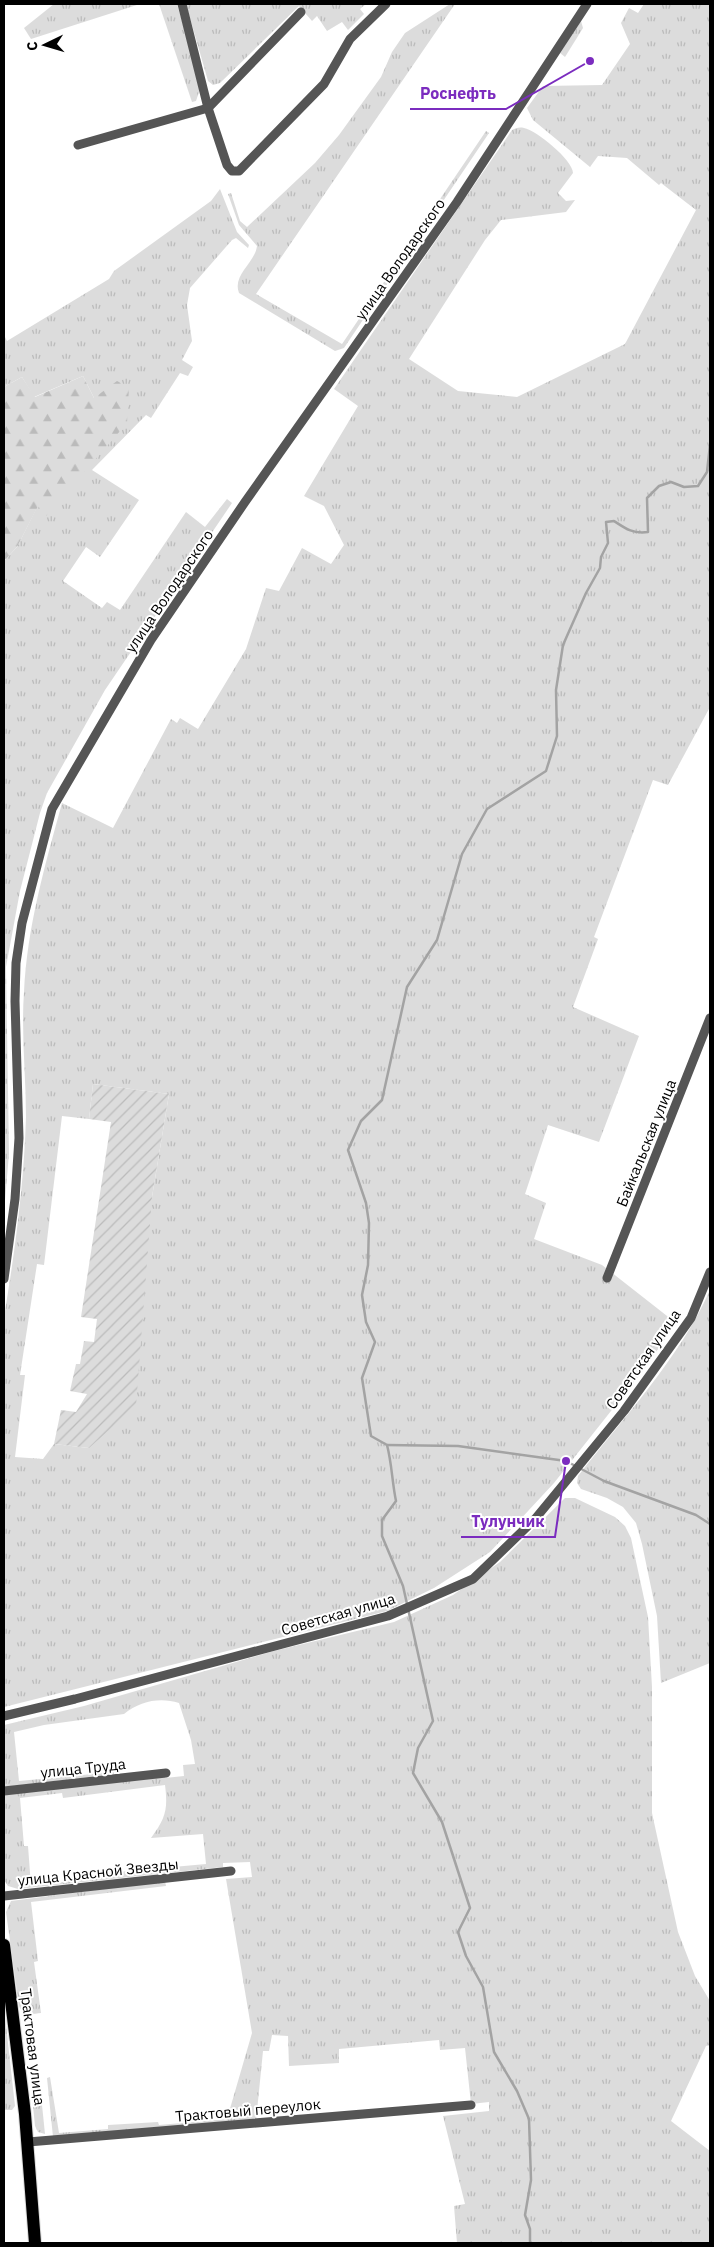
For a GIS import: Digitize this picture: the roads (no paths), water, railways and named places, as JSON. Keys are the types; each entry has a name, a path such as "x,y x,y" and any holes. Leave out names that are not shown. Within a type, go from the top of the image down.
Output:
{"highway":[{"name":"Трактовая улица","path":"4,1945 28,2142 35,2243"}],"street":[{"path":"182,4 208,108 227,166 232,171 239,171 324,84 350,39 386,4"},
{"name":"улица Володарского","path":"4,1278 15,1199 19,1138 15,1001 16,963 22,923 52,809 151,640 245,502 457,202 587,4"},
{"path":"78,145 208,108 301,12"},
{"name":"Байкальская улица","path":"607,1278 710,1018"},
{"name":"Советская улица","path":"4,1716 76,1700 388,1616 472,1579 536,1519 624,1411 691,1318 710,1272"},
{"name":"улица Труда","path":"4,1791 166,1773"},
{"name":"улица Красной Звезды","path":"4,1896 231,1871"},
{"name":"Трактовый переулок","path":"28,2142 471,2105"}],"waterway":[{"path":"530,2243 530,2229 525,2215 531,2180 529,2119 517,2091 494,2052 483,1987 466,1956 458,1932 470,1908 442,1822 413,1773 418,1748 433,1721 403,1586 382,1536 382,1520 396,1501 387,1445 371,1436 362,1378 375,1342 366,1322 362,1295 368,1265 369,1223 366,1203 348,1150 361,1121 382,1100 407,987 437,940 462,854 487,809 546,771 557,736 556,690 563,645 586,593 600,568 601,557 608,543 606,522 614,521 630,530 648,532 647,498 659,486 671,482 684,487 698,486 707,472 710,445"},
{"path":"387,1445 458,1446 566,1461 604,1481 696,1515 710,1524"}],"place":[{"name":"Роснефть","path":"590,61"},
{"name":"Тулунчик","path":"566,1461"}]}
